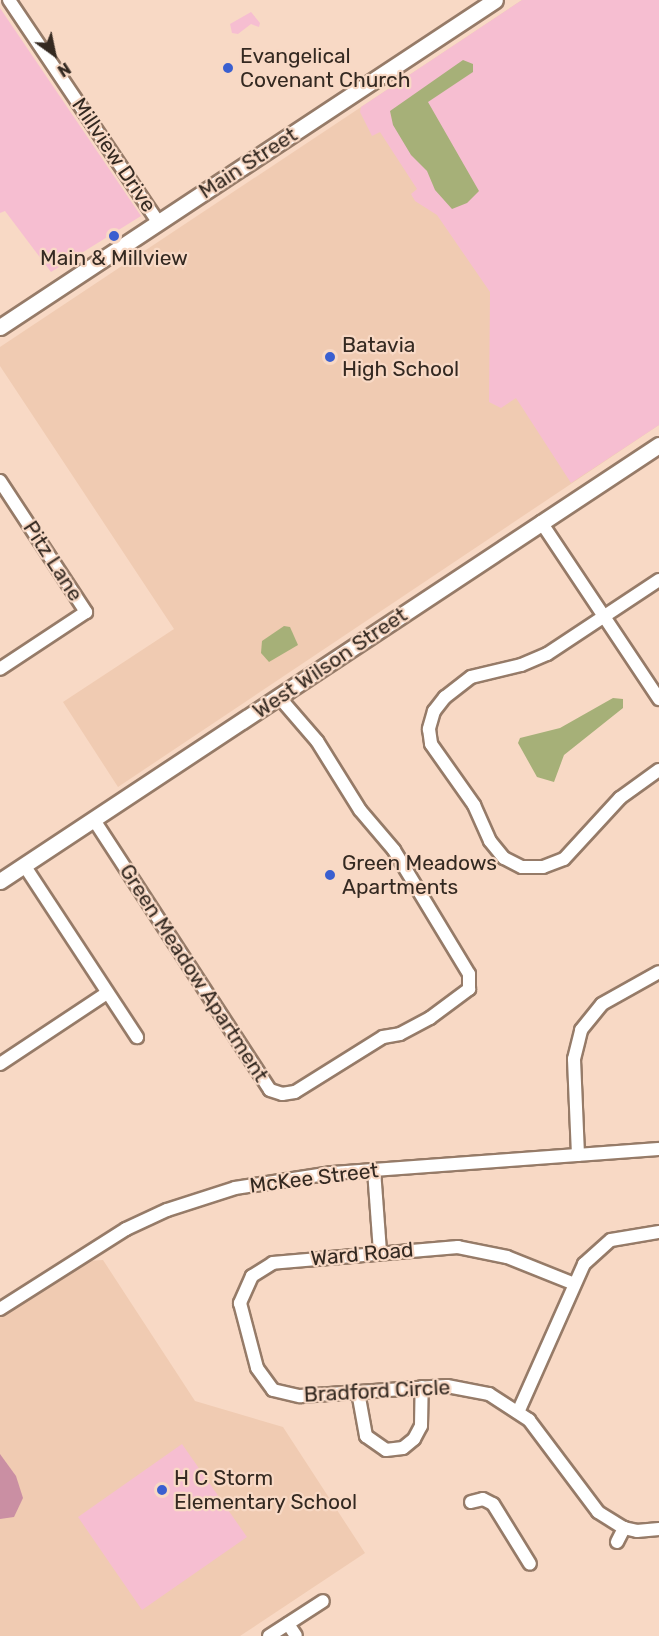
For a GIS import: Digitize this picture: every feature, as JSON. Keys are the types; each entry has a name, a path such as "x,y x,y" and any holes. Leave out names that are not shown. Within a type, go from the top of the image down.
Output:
{"main road":[{"name":"Main Street","path":"0,327 495,0"},
{"name":"West Wilson Street","path":"0,881 659,445"}],"street":[{"name":"Millview Drive","path":"9,0 158,222"},
{"name":"Pitz Lane","path":"0,481 86,612 0,669"},
{"path":"541,522 659,699"},
{"path":"659,580 535,660 471,677 445,697 434,711 429,729 438,758 474,805 497,852 513,863 532,868 564,859 620,798 659,770"},
{"name":"Green Meadow Apartment","path":"94,819 266,1085 276,1093 295,1092 383,1036 400,1034 430,1018 469,989 470,974 394,850 360,810 317,741 279,697"},
{"path":"24,865 137,1037"},
{"path":"578,1155 574,1059 581,1030 602,1004 659,972"},
{"path":"0,1064 107,993"},
{"name":"McKee Street","path":"0,1309 92,1249 167,1210 235,1188 374,1170 659,1149"},
{"path":"374,1170 380,1252"},
{"path":"519,1410 572,1283 591,1256 611,1240 659,1232"},
{"name":"Ward Road","path":"260,1373 240,1303 252,1276 261,1268 282,1262 380,1252 473,1248 507,1257 572,1283"},
{"name":"Bradford Circle","path":"260,1373 273,1390 289,1395 422,1388 476,1390 519,1410 544,1436 598,1512 624,1528 637,1531 659,1529"},
{"path":"358,1392 366,1436 386,1450 403,1448 414,1439 421,1426 422,1388"},
{"path":"471,1502 483,1499 493,1504 530,1564"},
{"path":"617,1542 624,1528"},
{"path":"269,1636 323,1600"},
{"path":"288,1624 296,1636"}],"shaded area":[{"name":"Batavia High School","path":"522,0 659,0 659,425 118,787 63,702 174,629 0,366 0,347"},
{"path":"522,0 659,0 659,425 571,483 516,398 501,408 489,402 490,292 437,215 415,201 411,194 417,189 380,132 372,136 360,112 361,107"},
{"path":"0,8 141,216 51,272 5,211 0,213"},
{"path":"251,12 260,23 259,27 251,24 238,34 232,33 230,24"},
{"path":"463,60 473,64 473,72 428,102 479,191 467,203 452,209 435,190 427,171 411,155 393,125 390,111"},
{"path":"284,626 290,627 298,645 269,662 261,653 262,641"},
{"path":"613,698 623,699 623,708 564,755 554,782 537,777 518,743 520,738 560,728"},
{"name":"H C Storm Elementary School","path":"103,1260 195,1401 283,1427 365,1553 240,1636 0,1636 0,1317 86,1261"},
{"path":"182,1444 247,1537 142,1610 78,1517"},
{"path":"0,1454 16,1476 23,1498 14,1517 0,1519"}],"place":[{"name":"Evangelical Covenant Church","path":"228,68"},
{"name":"Main & Millview","path":"114,236"},
{"name":"Batavia High School","path":"330,357"},
{"name":"Green Meadows Apartments","path":"330,875"},
{"name":"H C Storm Elementary School","path":"162,1490"}]}
